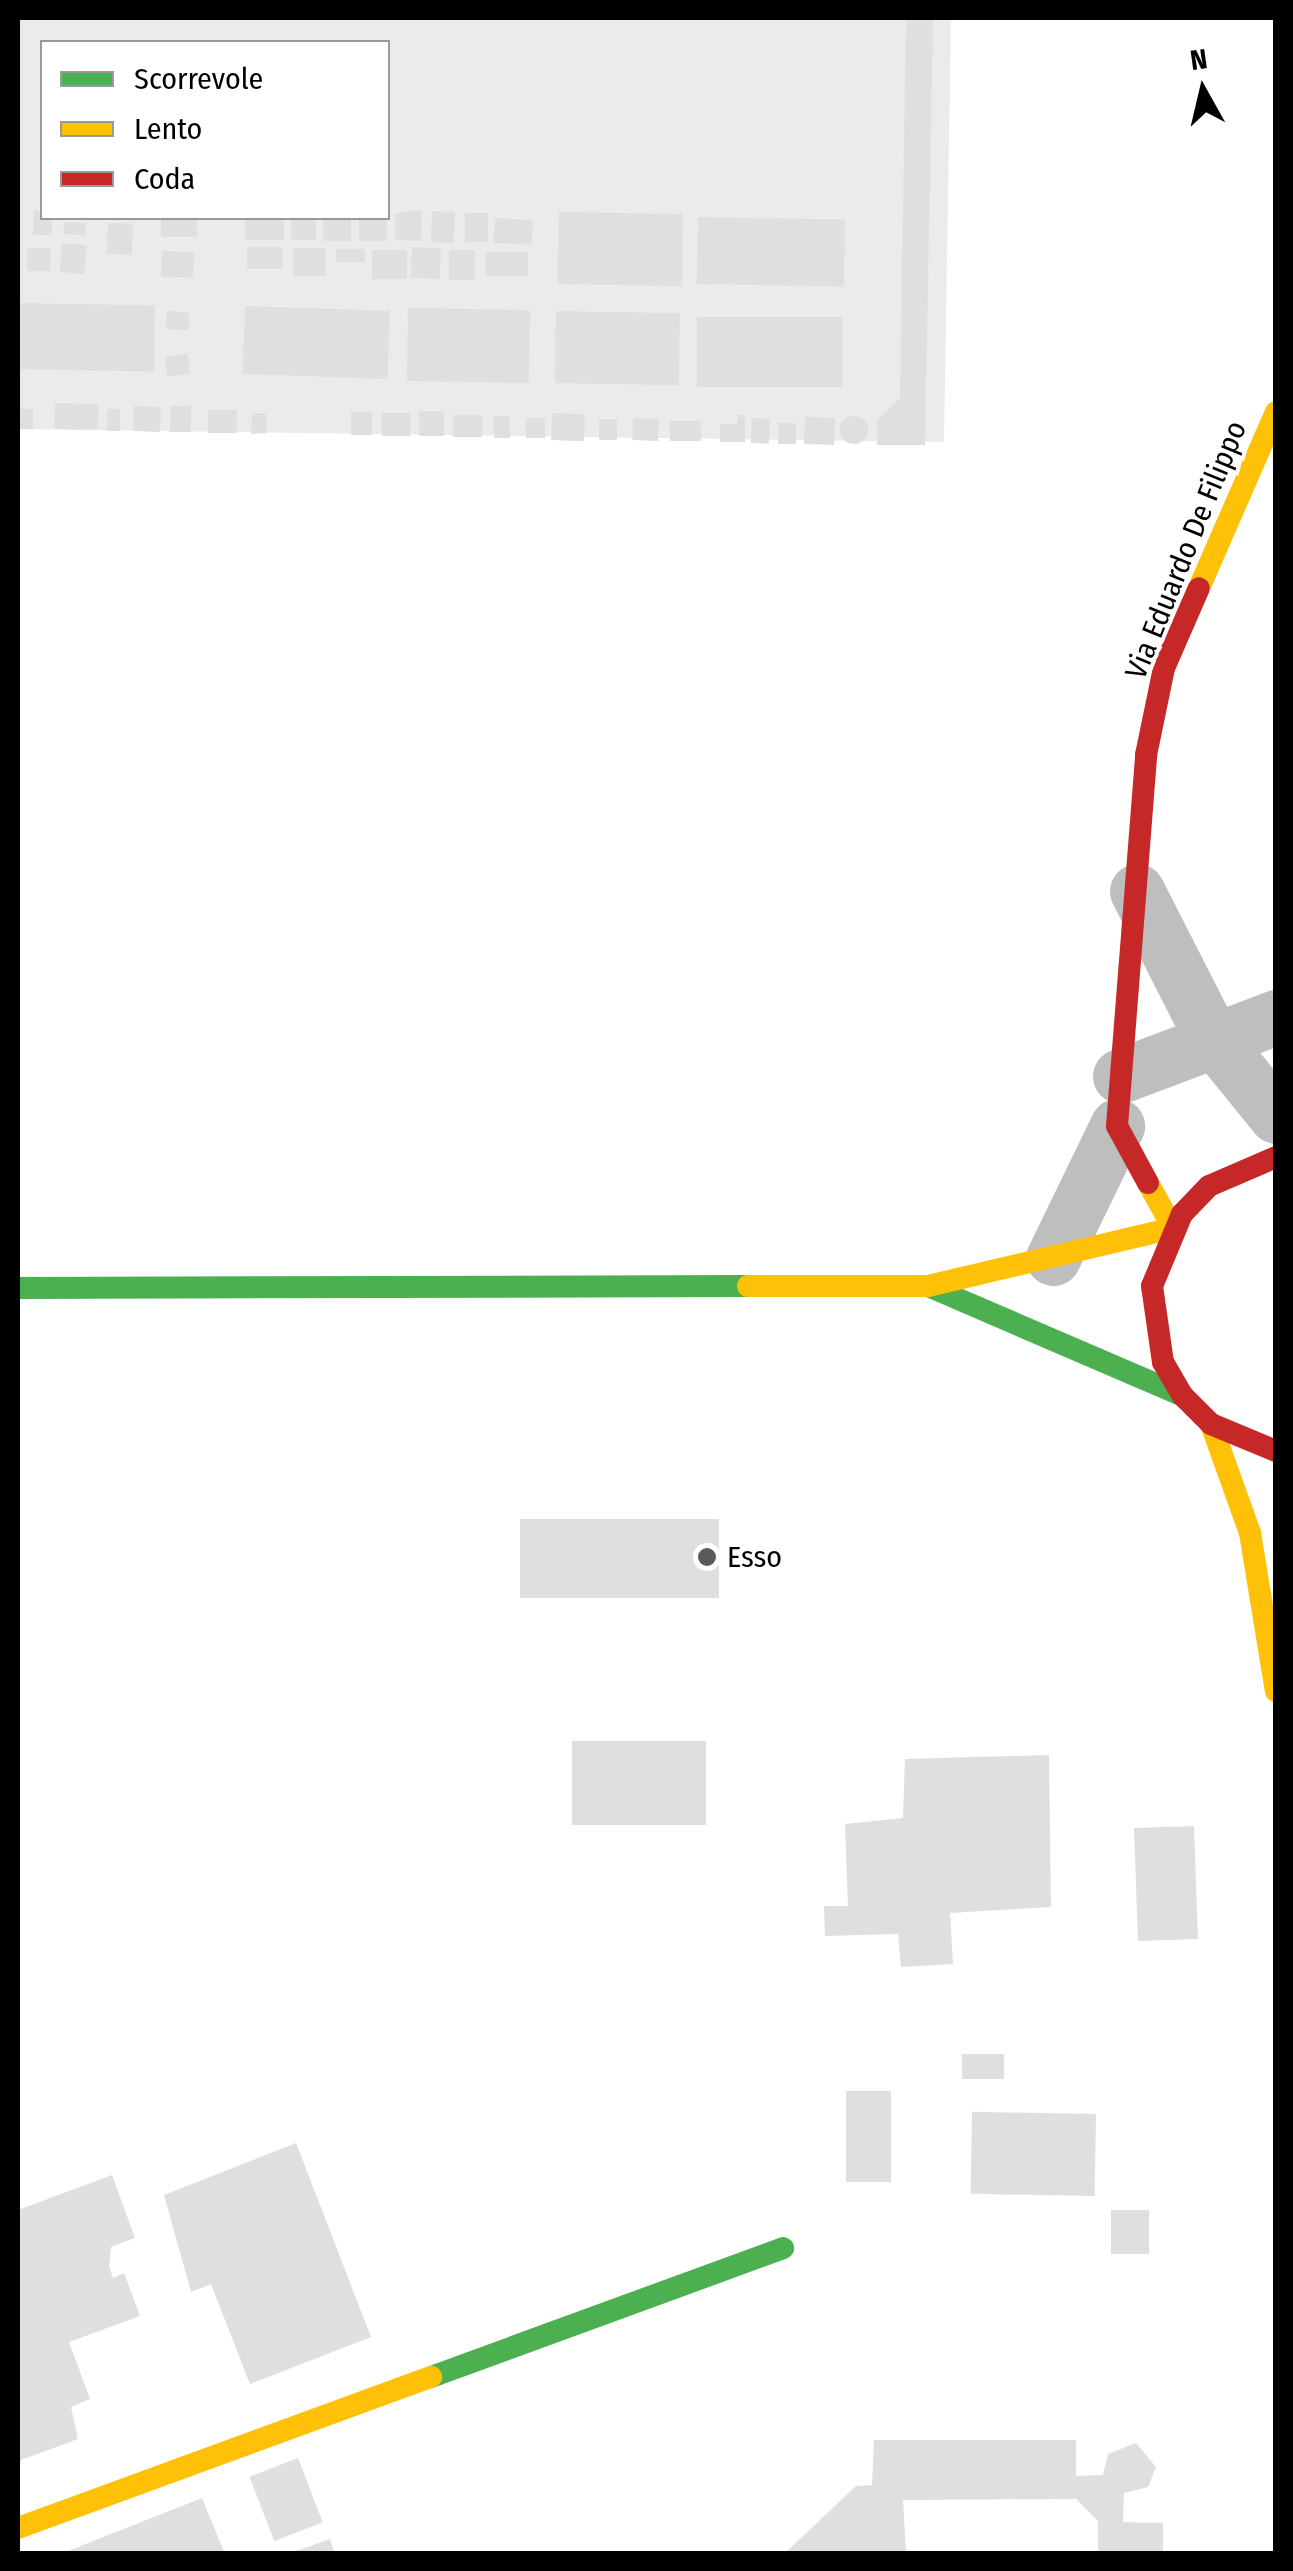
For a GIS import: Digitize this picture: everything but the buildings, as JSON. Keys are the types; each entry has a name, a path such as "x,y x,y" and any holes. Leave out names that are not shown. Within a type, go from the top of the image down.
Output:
{"main road":[{"name":"Via Eduardo De Filippo","path":"1118,1101 1136,891 1164,668 1276,412"},
{"path":"1118,1101 1172,1228"},
{"path":"1183,1396 1153,1324 1152,1286 1172,1228 1209,1186 1276,1158"},
{"path":"18,1288 928,1286 1172,1228"},
{"path":"928,1286 1183,1396 1212,1424 1276,1451"},
{"path":"1212,1424 1250,1533 1276,1691"},
{"path":"18,2528 783,2248"}],"street":[{"path":"1136,891 1211,1036 1276,1116"},
{"path":"1053,1258 1118,1101 1211,1036 1276,1018"}],"shaded area":[{"path":"18,18 951,18 944,442 18,429"}],"traffic: fast":[{"path":"18,1288 748,1286"},
{"path":"928,1286 1183,1396"},
{"path":"431,2377 783,2248"}],"traffic: slow":[{"path":"1199,588 1276,412"},
{"path":"748,1286 928,1286 1173,1228 1148,1183"},
{"path":"1211,1424 1250,1533 1276,1691"},
{"path":"18,2528 431,2377"}],"traffic: jam":[{"path":"1148,1183 1117,1126 1146,755 1164,668 1199,588"},
{"path":"1276,1157 1209,1186 1182,1214 1152,1286 1163,1362 1183,1396 1211,1424 1276,1451"}],"place":[{"name":"Esso","path":"707,1557"}]}
